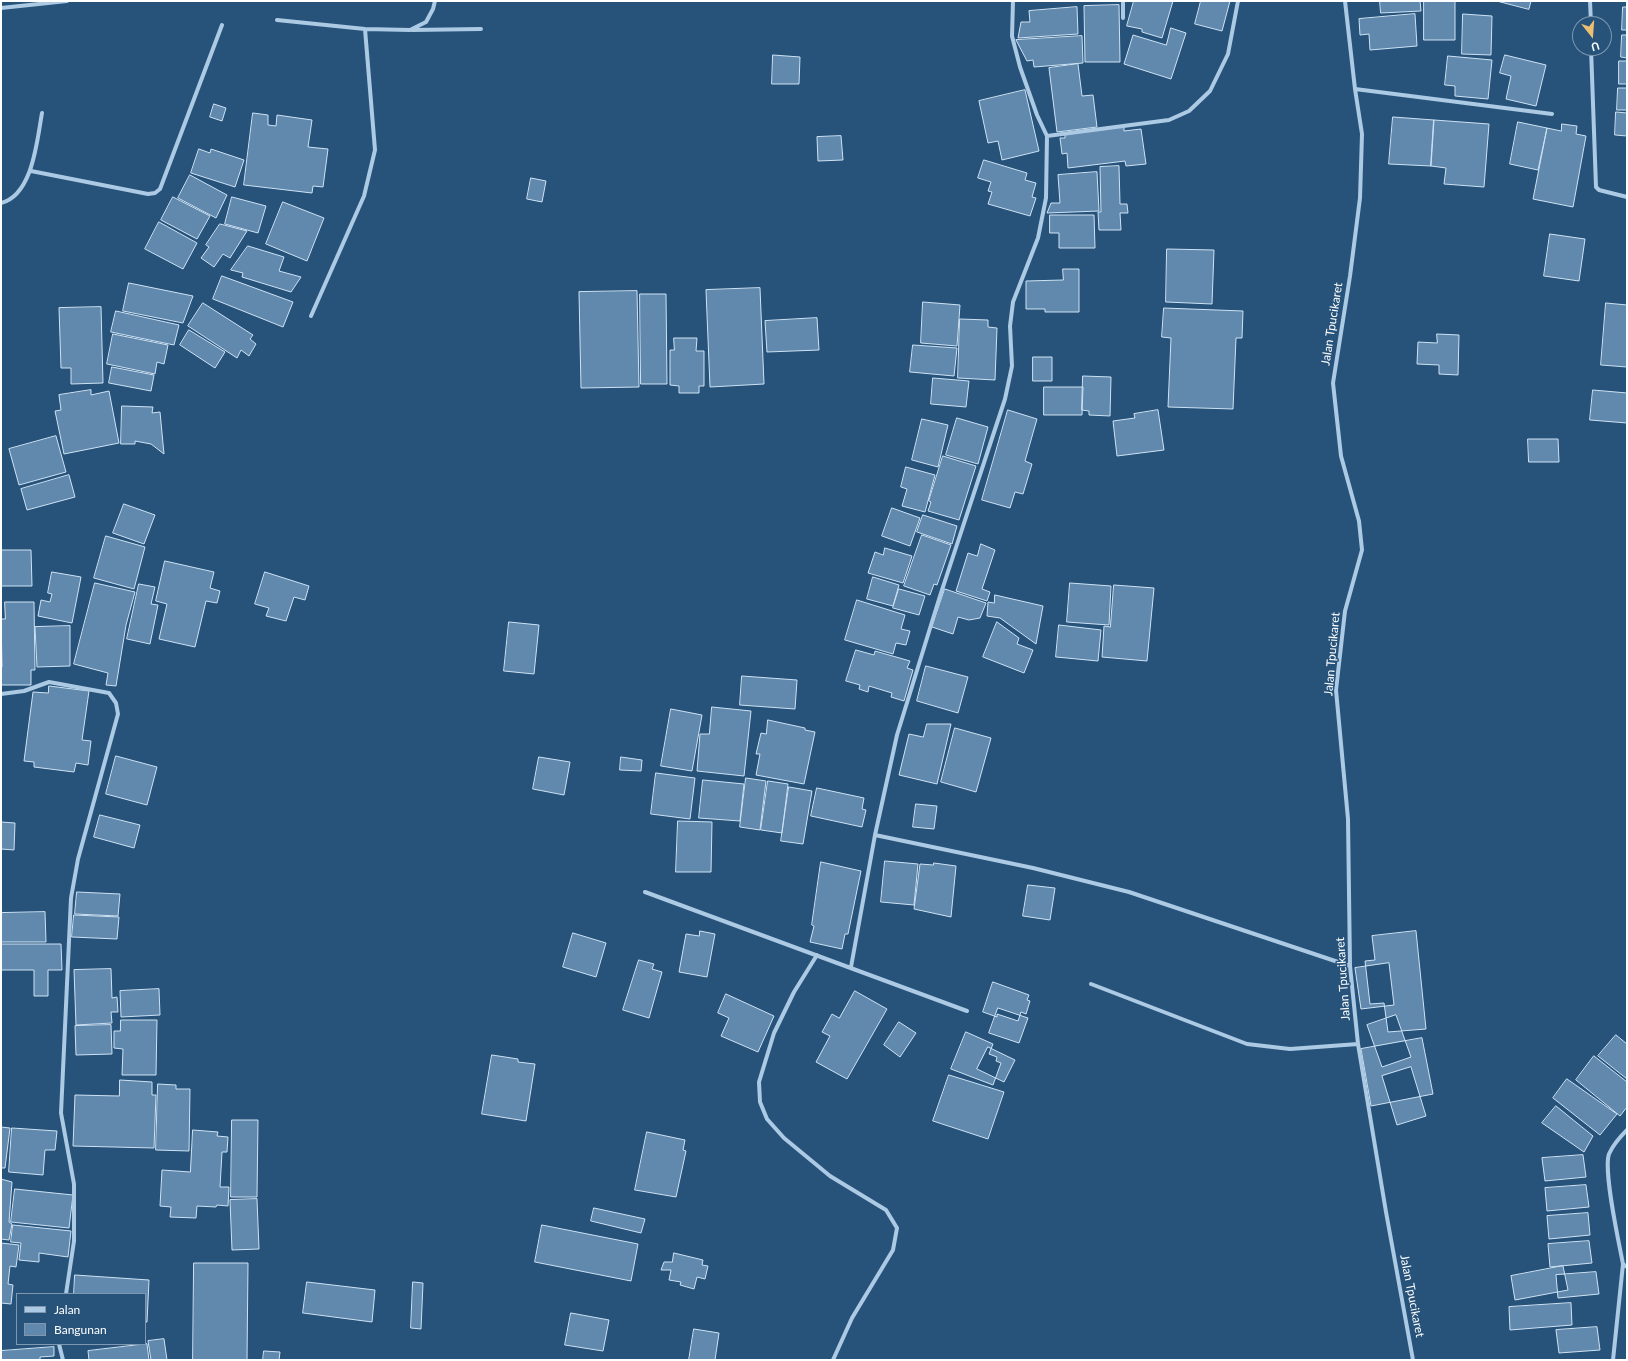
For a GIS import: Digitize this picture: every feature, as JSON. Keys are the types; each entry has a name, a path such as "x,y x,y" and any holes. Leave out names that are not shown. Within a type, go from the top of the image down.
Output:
{"street":[{"path":"1,8 67,1"},
{"path":"410,30 426,22 433,9 435,1"},
{"path":"851,967 875,835 900,728 940,596 1005,399 1012,366 1010,326 1013,302 1038,238 1046,198 1047,136 1037,115 1020,68 1012,36 1013,1"},
{"path":"1123,1 1124,18"},
{"path":"1047,136 1169,120 1189,111 1210,91 1228,54 1238,1"},
{"name":"Jalan Tpucikaret","path":"1345,1 1354,89 1362,134 1360,198 1350,276 1333,383 1341,456 1359,521 1362,550 1345,610 1336,690 1348,819 1350,966 1358,1044 1386,1212 1413,1360"},
{"path":"1590,1 1591,16"},
{"path":"277,20 365,29 481,29"},
{"path":"31,171 148,194 155,193 160,189 222,25"},
{"path":"311,316 364,196 375,150 365,29"},
{"path":"1591,56 1596,187 1599,190 1627,197"},
{"path":"1354,89 1552,114"},
{"path":"1,203 14,197 31,171 42,113"},
{"path":"1,694 24,691 49,682 109,693 116,703 118,714 78,859 70,898 61,1113 74,1184 74,1241 66,1293"},
{"path":"875,835 1033,868 1129,892 1350,966"},
{"path":"645,892 967,1011"},
{"path":"817,955 794,992 774,1033 759,1082 760,1102 767,1119 784,1138 830,1176 886,1210 897,1228 893,1250 852,1318 833,1360"},
{"path":"1091,984 1247,1044 1290,1049 1358,1044"},
{"path":"1613,1360 1625,1266 1607,1171 1609,1155 1617,1140 1627,1130"},
{"path":"59,1345 63,1360"}],"building":[{"path":"1134,1 1173,1 1162,38 1142,32 1142,29 1127,26"},
{"path":"1201,1 1230,1 1222,31 1195,24"},
{"path":"1380,1 1420,1 1421,11 1381,13"},
{"path":"1424,1 1455,1 1455,40 1424,40"},
{"path":"1497,1 1531,1 1529,9"},
{"path":"1119,5 1120,62 1085,62 1084,6"},
{"path":"1077,7 1078,34 1018,38 1021,22 1030,22 1029,11"},
{"path":"1623,7 1627,7 1627,30 1622,30"},
{"path":"1415,14 1417,46 1370,50 1369,34 1360,35 1359,19"},
{"path":"1463,14 1492,16 1491,55 1462,54"},
{"path":"1171,28 1186,33 1171,79 1124,64 1133,35 1166,45"},
{"path":"1622,35 1627,35 1627,58 1621,57"},
{"path":"1082,36 1083,63 1034,67 1033,60 1027,61 1016,40"},
{"path":"773,55 800,57 799,84 772,84"},
{"path":"1505,55 1546,65 1536,106 1506,99 1511,76 1500,73"},
{"path":"1448,56 1492,60 1488,99 1455,96 1455,86 1445,85"},
{"path":"1619,61 1627,61 1627,84 1619,84"},
{"path":"1078,64 1082,96 1093,95 1097,127 1057,132 1049,68"},
{"path":"1618,88 1627,88 1627,110 1617,110"},
{"path":"1025,90 1039,151 1002,160 998,141 988,143 979,101"},
{"path":"214,104 226,108 222,121 210,117"},
{"path":"1616,112 1627,113 1627,136 1615,135"},
{"path":"253,113 268,115 268,125 276,126 277,115 312,120 308,147 328,149 323,187 313,186 312,193 244,185"},
{"path":"1393,117 1434,120 1431,166 1389,164"},
{"path":"1434,120 1489,124 1484,187 1444,184 1446,168 1431,166"},
{"path":"1518,122 1547,128 1538,170 1510,164"},
{"path":"1562,124 1577,126 1576,134 1586,136 1573,207 1533,199 1547,128 1561,131"},
{"path":"1124,127 1124,131 1141,129 1146,164 1126,166 1125,161 1068,168 1067,153 1062,154 1060,138 1065,138 1065,134"},
{"path":"841,136 843,160 818,161 817,137"},
{"path":"199,149 210,153 211,149 244,160 235,187 191,173"},
{"path":"984,160 1027,173 1025,180 1036,183 1032,197 1036,198 1030,216 988,204 992,192 988,191 991,182 978,178"},
{"path":"1119,166 1120,204 1127,204 1128,213 1120,213 1121,230 1099,230 1098,212 1101,212 1100,167"},
{"path":"1097,172 1099,211 1047,213 1051,203 1060,203 1058,175"},
{"path":"190,175 227,195 216,218 178,198"},
{"path":"531,178 546,181 542,202 527,199"},
{"path":"173,197 210,216 197,239 161,220"},
{"path":"232,197 266,206 258,233 225,224"},
{"path":"283,202 324,218 307,261 266,244"},
{"path":"1050,215 1094,215 1095,248 1059,248 1059,233 1050,233"},
{"path":"159,222 197,243 183,269 145,249"},
{"path":"220,224 247,231 230,258 223,254 214,267 201,258 209,247 206,245"},
{"path":"1550,234 1585,239 1579,281 1544,276"},
{"path":"248,246 284,257 279,271 301,277 291,292 242,277 243,273 231,270"},
{"path":"1167,249 1214,250 1212,304 1166,302"},
{"path":"1063,269 1079,269 1079,312 1045,312 1045,309 1026,309 1026,281 1063,280"},
{"path":"222,276 293,302 283,327 213,299"},
{"path":"129,283 193,296 183,323 123,311"},
{"path":"760,288 764,384 710,387 706,290"},
{"path":"637,291 639,387 581,388 579,292"},
{"path":"640,294 666,294 667,384 641,384"},
{"path":"923,302 960,305 957,346 921,343"},
{"path":"203,303 253,335 250,339 256,344 249,356 241,350 237,358 188,326"},
{"path":"1606,303 1627,305 1627,367 1601,365"},
{"path":"101,307 103,383 71,384 71,368 61,368 59,308"},
{"path":"1164,308 1243,311 1242,338 1236,338 1233,409 1168,407 1171,338 1162,337"},
{"path":"116,311 179,325 174,345 111,332"},
{"path":"817,318 819,350 767,352 765,321"},
{"path":"960,319 988,320 988,327 997,328 995,380 958,378"},
{"path":"189,330 225,352 215,368 180,345"},
{"path":"113,334 168,345 164,364 157,362 155,374 107,364"},
{"path":"1437,334 1459,335 1458,375 1439,374 1439,365 1417,364 1418,342 1437,343"},
{"path":"674,338 697,338 696,351 704,351 704,386 699,386 699,393 679,393 679,386 670,385 670,350 674,350"},
{"path":"913,345 957,348 954,376 910,372"},
{"path":"1033,357 1052,357 1052,381 1033,381"},
{"path":"112,367 154,375 151,391 109,383"},
{"path":"1083,376 1111,377 1110,416 1089,415 1089,411 1082,410"},
{"path":"933,378 969,381 966,407 931,404"},
{"path":"1044,387 1083,387 1082,415 1044,415"},
{"path":"91,390 91,395 109,391 119,443 64,454 55,411 61,410 59,395"},
{"path":"1593,390 1627,393 1627,423 1590,420"},
{"path":"122,406 153,407 152,413 160,412 164,454 151,444 135,441 135,444 121,444"},
{"path":"1008,410 1037,419 1025,461 1032,464 1023,494 1015,492 1010,508 982,500"},
{"path":"1158,410 1164,450 1117,456 1113,421 1135,418 1134,414"},
{"path":"957,418 988,427 978,464 946,455"},
{"path":"922,419 948,425 938,467 912,460"},
{"path":"56,436 66,472 19,485 9,449"},
{"path":"1528,439 1558,439 1559,462 1529,462"},
{"path":"943,456 976,466 959,520 928,511 931,502 929,501"},
{"path":"906,467 935,475 925,512 902,506 907,489 901,487"},
{"path":"69,475 75,497 27,510 21,489"},
{"path":"124,504 155,515 144,544 113,533"},
{"path":"892,508 920,518 910,546 882,536"},
{"path":"923,515 957,526 952,544 917,532"},
{"path":"922,535 951,545 937,585 934,584 930,595 904,586"},
{"path":"106,536 145,547 134,589 94,578"},
{"path":"981,544 995,550 982,589 990,592 987,601 956,591 968,553 977,556"},
{"path":"885,548 912,556 903,583 868,573 875,552 883,555"},
{"path":"1,550 31,550 32,586 1,586"},
{"path":"165,561 214,572 210,588 220,591 217,603 206,601 195,647 159,639 167,604 156,601"},
{"path":"52,572 81,577 72,623 38,616 41,600 50,602 52,594 48,593"},
{"path":"265,572 309,586 305,600 294,597 286,621 266,616 269,608 255,604"},
{"path":"873,577 899,585 893,606 867,599"},
{"path":"95,583 135,592 126,625 116,686 106,685 108,673 74,664"},
{"path":"1070,583 1111,586 1109,625 1067,622"},
{"path":"139,584 155,587 151,604 158,605 150,644 127,639"},
{"path":"1114,585 1154,588 1147,661 1102,657 1104,626 1110,627"},
{"path":"899,589 925,596 919,615 893,608"},
{"path":"945,589 986,603 980,618 969,620 958,617 953,634 932,627"},
{"path":"995,595 1043,606 1036,644 1000,618 987,616 988,602 994,603"},
{"path":"857,600 905,615 901,629 910,631 906,645 896,643 893,654 845,640"},
{"path":"5,602 34,602 35,670 31,670 31,685 1,685 1,619 5,619"},
{"path":"509,622 539,625 534,674 504,671"},
{"path":"997,622 1019,638 1017,644 1033,650 1024,673 983,657"},
{"path":"1059,625 1101,630 1098,661 1056,657"},
{"path":"70,626 70,666 37,667 35,627"},
{"path":"856,650 874,655 875,651 910,661 907,668 913,670 904,701 891,697 892,693 869,686 868,692 859,689 860,685 846,681"},
{"path":"926,666 968,677 958,713 917,701"},
{"path":"742,676 797,680 795,709 740,705"},
{"path":"49,686 89,691 82,740 91,741 88,765 76,763 74,772 34,767 34,762 24,761 33,692 48,693"},
{"path":"712,707 751,711 744,776 697,771 700,734 709,734"},
{"path":"671,709 702,715 692,771 661,766"},
{"path":"768,720 805,728 805,730 815,732 804,784 756,775 760,754 756,754 761,733 766,734"},
{"path":"927,724 951,724 937,784 899,775 909,734 923,737"},
{"path":"955,728 991,738 976,792 941,782"},
{"path":"116,756 157,767 147,805 106,794"},
{"path":"539,757 570,762 564,795 533,789"},
{"path":"621,757 642,760 641,771 620,770"},
{"path":"656,773 695,778 690,819 651,814"},
{"path":"746,778 766,781 760,830 740,827"},
{"path":"703,780 744,784 740,821 699,818"},
{"path":"768,781 788,784 782,833 761,830"},
{"path":"789,787 812,791 803,844 781,841"},
{"path":"817,788 864,798 862,809 866,810 862,827 811,816"},
{"path":"916,804 937,806 934,829 913,827"},
{"path":"100,815 140,825 134,848 94,837"},
{"path":"678,821 712,822 711,872 676,872"},
{"path":"1,822 15,823 14,850 1,849"},
{"path":"885,861 918,864 914,905 881,902"},
{"path":"821,862 861,871 848,934 845,934 842,949 810,942 814,926 812,925"},
{"path":"934,863 956,866 951,917 914,909 920,864 933,865"},
{"path":"1028,885 1055,888 1050,920 1023,916"},
{"path":"77,892 120,894 118,916 75,914"},
{"path":"45,912 46,942 1,942 1,913"},
{"path":"74,915 119,917 117,939 72,937"},
{"path":"700,931 715,934 707,977 679,972 686,934 699,936"},
{"path":"1416,931 1426,1029 1388,1032 1384,1003 1370,1004 1365,961 1375,960 1372,936"},
{"path":"573,933 606,943 596,977 563,967"},
{"path":"1,944 61,944 62,970 48,970 48,996 34,996 34,970 1,970"},
{"path":"639,960 654,964 652,969 662,972 649,1018 623,1010"},
{"path":"1389,963 1394,1005 1361,1009 1355,968"},
{"path":"111,969 112,998 117,997 118,1012 111,1012 112,1023 76,1025 74,970"},
{"path":"993,982 1029,995 1027,1000 1030,1001 1026,1014 1021,1012 1018,1021 997,1014 997,1017 983,1012"},
{"path":"159,989 160,1015 121,1017 120,991"},
{"path":"855,991 887,1009 847,1079 816,1062 830,1036 822,1032 832,1014 839,1018"},
{"path":"726,994 774,1016 758,1052 721,1036 729,1018 718,1013"},
{"path":"998,1008 1028,1018 1019,1043 989,1033"},
{"path":"1396,1015 1411,1057 1382,1067 1367,1025"},
{"path":"121,1020 157,1020 156,1075 122,1075 123,1049 114,1048 114,1031 120,1031"},
{"path":"899,1022 916,1033 900,1057 884,1045"},
{"path":"111,1025 112,1054 76,1055 75,1026"},
{"path":"966,1032 993,1044 989,1054 997,1057 996,1061 1001,1063 993,1085 951,1069"},
{"path":"1616,1035 1627,1044 1627,1079 1598,1056"},
{"path":"1422,1038 1433,1094 1371,1106 1361,1049"},
{"path":"988,1047 1015,1060 1004,1082 977,1069"},
{"path":"492,1055 518,1059 518,1062 535,1064 526,1121 482,1114"},
{"path":"1594,1056 1627,1082 1627,1107 1620,1116 1576,1080"},
{"path":"1411,1067 1426,1116 1397,1125 1382,1076"},
{"path":"949,1075 1004,1092 988,1139 933,1121"},
{"path":"1567,1079 1617,1114 1600,1135 1553,1098"},
{"path":"120,1080 152,1082 152,1095 156,1095 154,1148 73,1146 75,1095 119,1096"},
{"path":"158,1084 176,1085 176,1089 190,1089 189,1151 156,1150"},
{"path":"1556,1106 1593,1136 1584,1152 1542,1123"},
{"path":"232,1120 258,1120 257,1197 231,1197"},
{"path":"1,1127 10,1128 5,1168 1,1168"},
{"path":"12,1128 57,1131 55,1150 45,1150 43,1175 9,1172"},
{"path":"193,1130 218,1132 217,1136 228,1137 227,1152 222,1152 220,1187 229,1187 228,1206 197,1206 196,1218 170,1217 171,1207 160,1206 162,1170 190,1172"},
{"path":"647,1132 685,1140 683,1150 686,1151 676,1197 635,1190"},
{"path":"1583,1155 1586,1177 1545,1181 1542,1158"},
{"path":"1,1179 12,1182 9,1222 12,1224 9,1240 1,1239"},
{"path":"1586,1185 1589,1207 1547,1211 1545,1188"},
{"path":"15,1189 73,1195 69,1228 11,1222"},
{"path":"257,1199 259,1249 232,1250 230,1200"},
{"path":"594,1208 645,1219 641,1233 591,1221"},
{"path":"1588,1213 1590,1235 1549,1239 1547,1216"},
{"path":"13,1225 71,1231 68,1257 39,1253 39,1262 19,1260 21,1243 11,1242"},
{"path":"542,1225 638,1244 631,1281 535,1262"},
{"path":"1589,1241 1592,1263 1550,1267 1548,1244"},
{"path":"1,1243 19,1245 16,1267 10,1266 8,1284 13,1285 11,1304 1,1303"},
{"path":"674,1253 703,1260 702,1265 708,1266 705,1279 697,1277 694,1289 680,1285 681,1282 669,1280 671,1270 661,1270 664,1262 672,1262"},
{"path":"194,1263 248,1263 247,1360 193,1360"},
{"path":"1563,1266 1568,1290 1515,1300 1511,1276"},
{"path":"1596,1272 1599,1294 1558,1298 1556,1275"},
{"path":"75,1275 149,1280 147,1322 146,1293 74,1293"},
{"path":"307,1282 375,1290 372,1322 303,1313"},
{"path":"413,1282 423,1283 421,1329 411,1328"},
{"path":"1571,1303 1572,1325 1510,1330 1509,1307"},
{"path":"571,1313 609,1320 603,1351 565,1345"},
{"path":"1597,1327 1600,1350 1559,1353 1556,1330"},
{"path":"694,1329 719,1333 715,1360 689,1360"},
{"path":"164,1339 167,1360 151,1360 148,1341"},
{"path":"146,1344 149,1360 89,1360 88,1351"},
{"path":"54,1347 54,1356 40,1357 40,1360 1,1360 1,1351"},
{"path":"264,1351 280,1352 279,1360 263,1360"}]}
